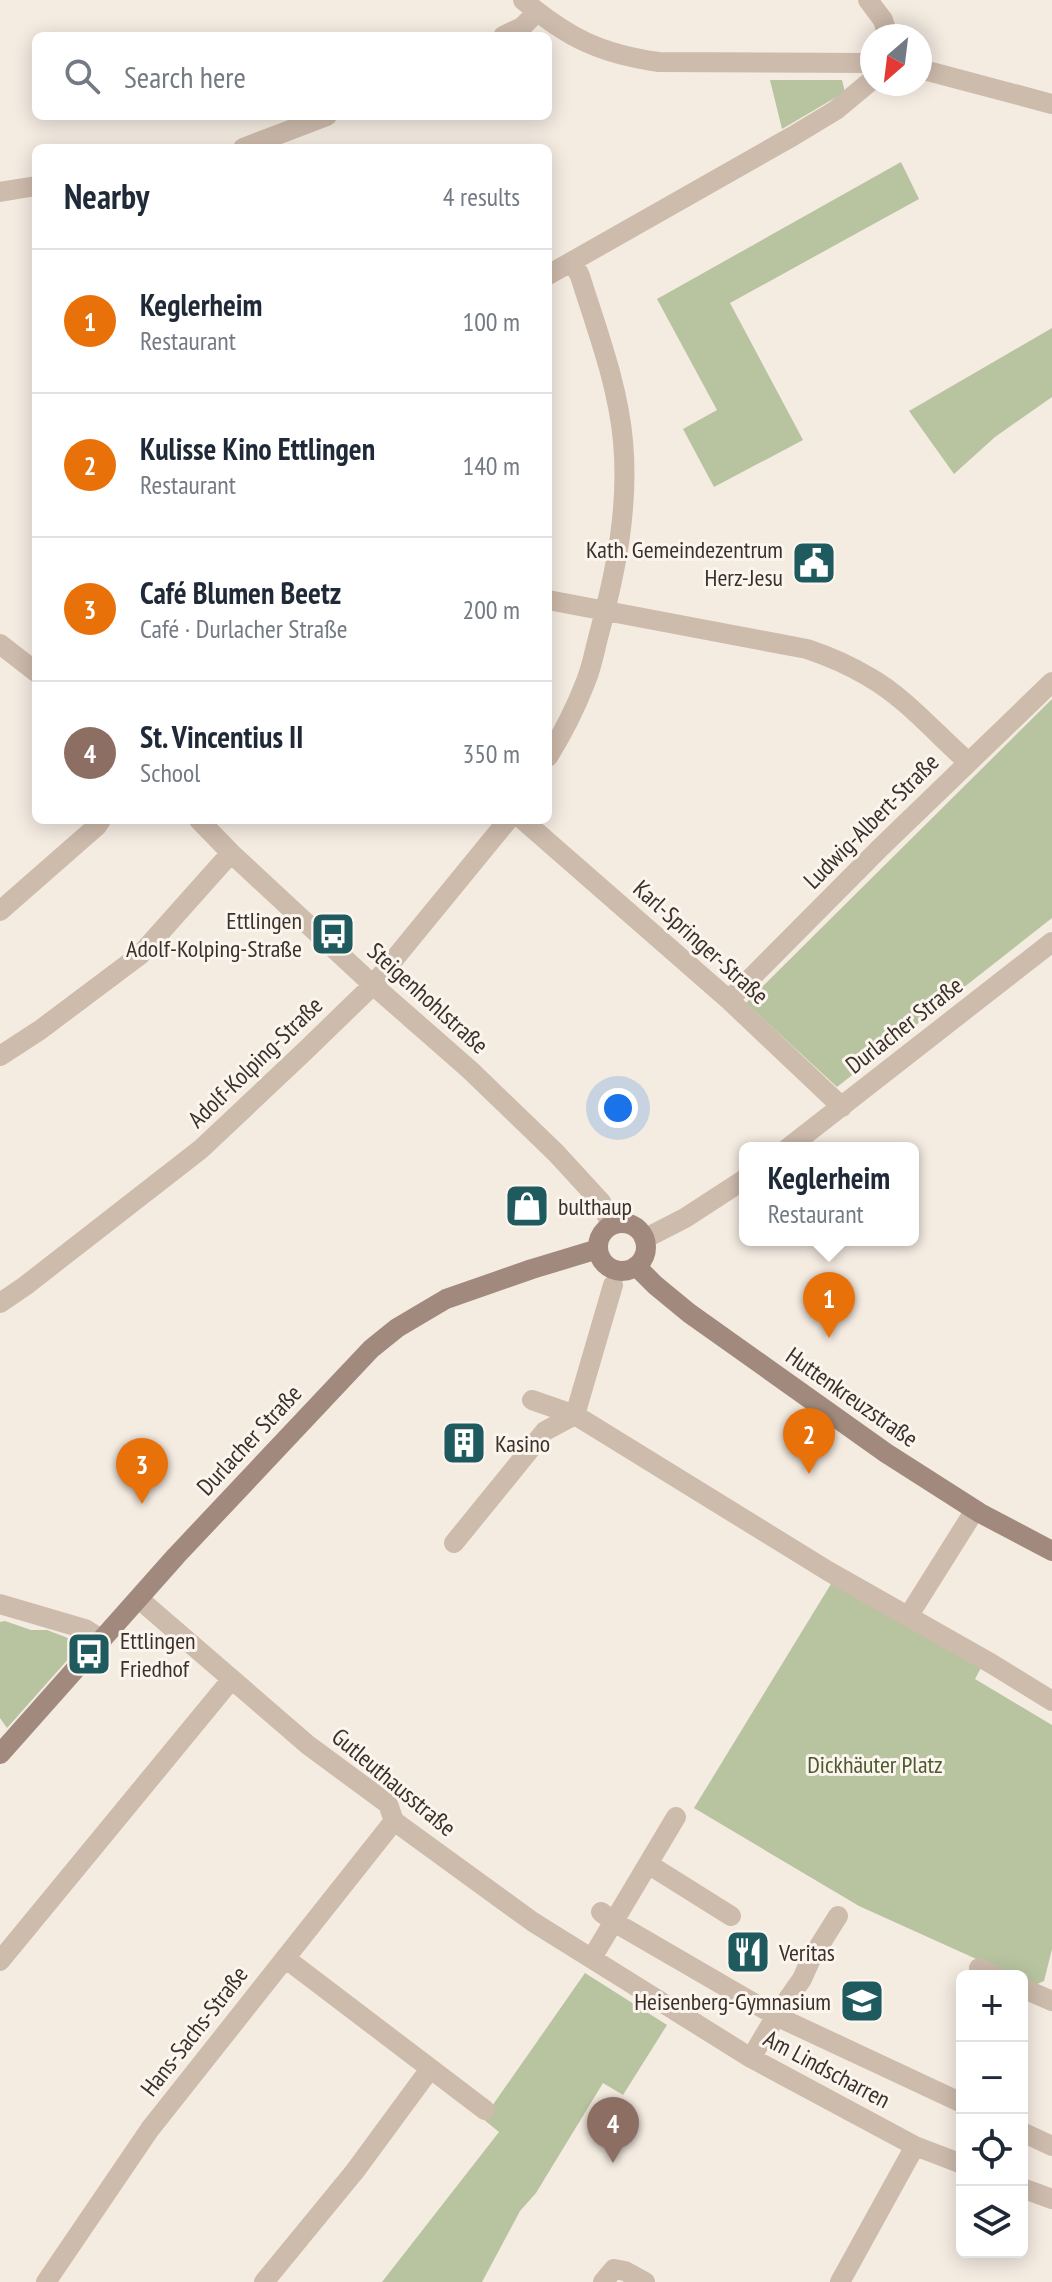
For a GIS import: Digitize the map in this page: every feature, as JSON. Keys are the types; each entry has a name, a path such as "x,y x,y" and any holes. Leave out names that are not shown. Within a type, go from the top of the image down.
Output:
{"main road":[{"path":"627,1224 640,1232 644,1239 645,1253 636,1266 623,1271 609,1267 598,1249 601,1235 611,1225 627,1224"},
{"name":"Durlacher Straße","path":"0,1754 176,1556 341,1379 397,1328 446,1299 598,1249"},
{"name":"Huttenkreuzstraße","path":"636,1266 689,1313 886,1453 975,1510 1052,1551"}],"street":[{"path":"868,0 884,24"},
{"path":"511,32 522,27 530,6 589,45 624,57 659,62 860,63"},
{"path":"932,72 1052,104"},
{"path":"552,273 836,110 860,90"},
{"path":"254,144 316,120"},
{"path":"0,192 32,187"},
{"path":"552,751 587,679 621,539 625,486 623,441 614,388 573,262"},
{"path":"552,601 807,649 835,659 894,694 968,762"},
{"path":"0,644 32,669"},
{"name":"Ludwig-Albert-Straße","path":"729,1000 1052,682"},
{"path":"0,911 97,824"},
{"name":"Steigenhohlstraße","path":"203,824 556,1153 601,1202 611,1225"},
{"name":"Adolf-Kolping-Straße","path":"0,1303 201,1149 373,985 505,824"},
{"name":"Karl-Springer-Straße","path":"528,824 729,1000 842,1107"},
{"path":"0,1056 140,955 231,853"},
{"name":"Durlacher Straße","path":"796,1142 1052,942"},
{"path":"644,1239 685,1218 739,1183"},
{"path":"454,1543 545,1431 575,1415 613,1285"},
{"path":"532,1400 575,1415 828,1571 909,1615 1052,1701"},
{"path":"909,1615 975,1510"},
{"name":"Gutleuthausstraße","path":"139,1599 308,1745 388,1804 394,1821 533,1922 592,1958"},
{"path":"0,1604 85,1629 102,1640"},
{"path":"0,1961 231,1680"},
{"path":"592,1958 607,1917 648,1864 676,1817"},
{"name":"Hans-Sachs-Straße","path":"46,2282 150,2129 394,1821"},
{"path":"648,1864 731,1916"},
{"path":"751,2058 838,1916"},
{"path":"607,1917 776,2016 956,2100"},
{"path":"285,1958 485,2110"},
{"name":"Am Lindscharren","path":"592,1958 751,2058 915,2146 956,2162"},
{"path":"1028,1991 1052,2001"},
{"path":"264,2282 355,2171 430,2069"},
{"path":"1028,2135 1052,2146"},
{"path":"840,2282 915,2146"},
{"path":"1028,2190 1052,2199"},
{"path":"603,2282 614,2269 625,2271 645,2282"}],"green space":[{"path":"770,80 842,80 845,92 782,129"},
{"path":"901,162 919,199 730,303 803,440 714,487 683,429 717,410 657,299"},
{"path":"1052,328 1052,397 995,437 954,474 909,411"},
{"path":"1052,699 1052,918 837,1087 746,1003"},
{"name":"Dickhäuter Platz","path":"834,1579 982,1666 975,1679 1052,1725 1052,1949 1044,1981 1035,1985 1028,1982 1028,1970 1001,1970 859,1906 694,1808"},
{"path":"0,1622 31,1630 47,1630 73,1640 71,1656 7,1728 0,1718"},
{"path":"585,1973 667,2025 623,2095 603,2083 536,2193 520,2211 482,2282 382,2282 499,2132 483,2119"}],"place":[{"name":"Kath. Gemeindezentrum Herz-Jesu","path":"814,563"},
{"name":"Ettlingen Adolf-Kolping-Straße","path":"333,934"},
{"name":"bulthaup","path":"527,1206"},
{"name":"Keglerheim","path":"829,1338"},
{"name":"Kasino","path":"464,1443"},
{"name":"Kulisse Kino Ettlingen","path":"809,1474"},
{"name":"Café Blumen Beetz","path":"142,1504"},
{"name":"Ettlingen Friedhof","path":"89,1654"},
{"name":"Veritas","path":"748,1952"},
{"name":"Heisenberg-Gymnasium","path":"862,2001"},
{"name":"St. Vincentius II","path":"613,2163"}]}
